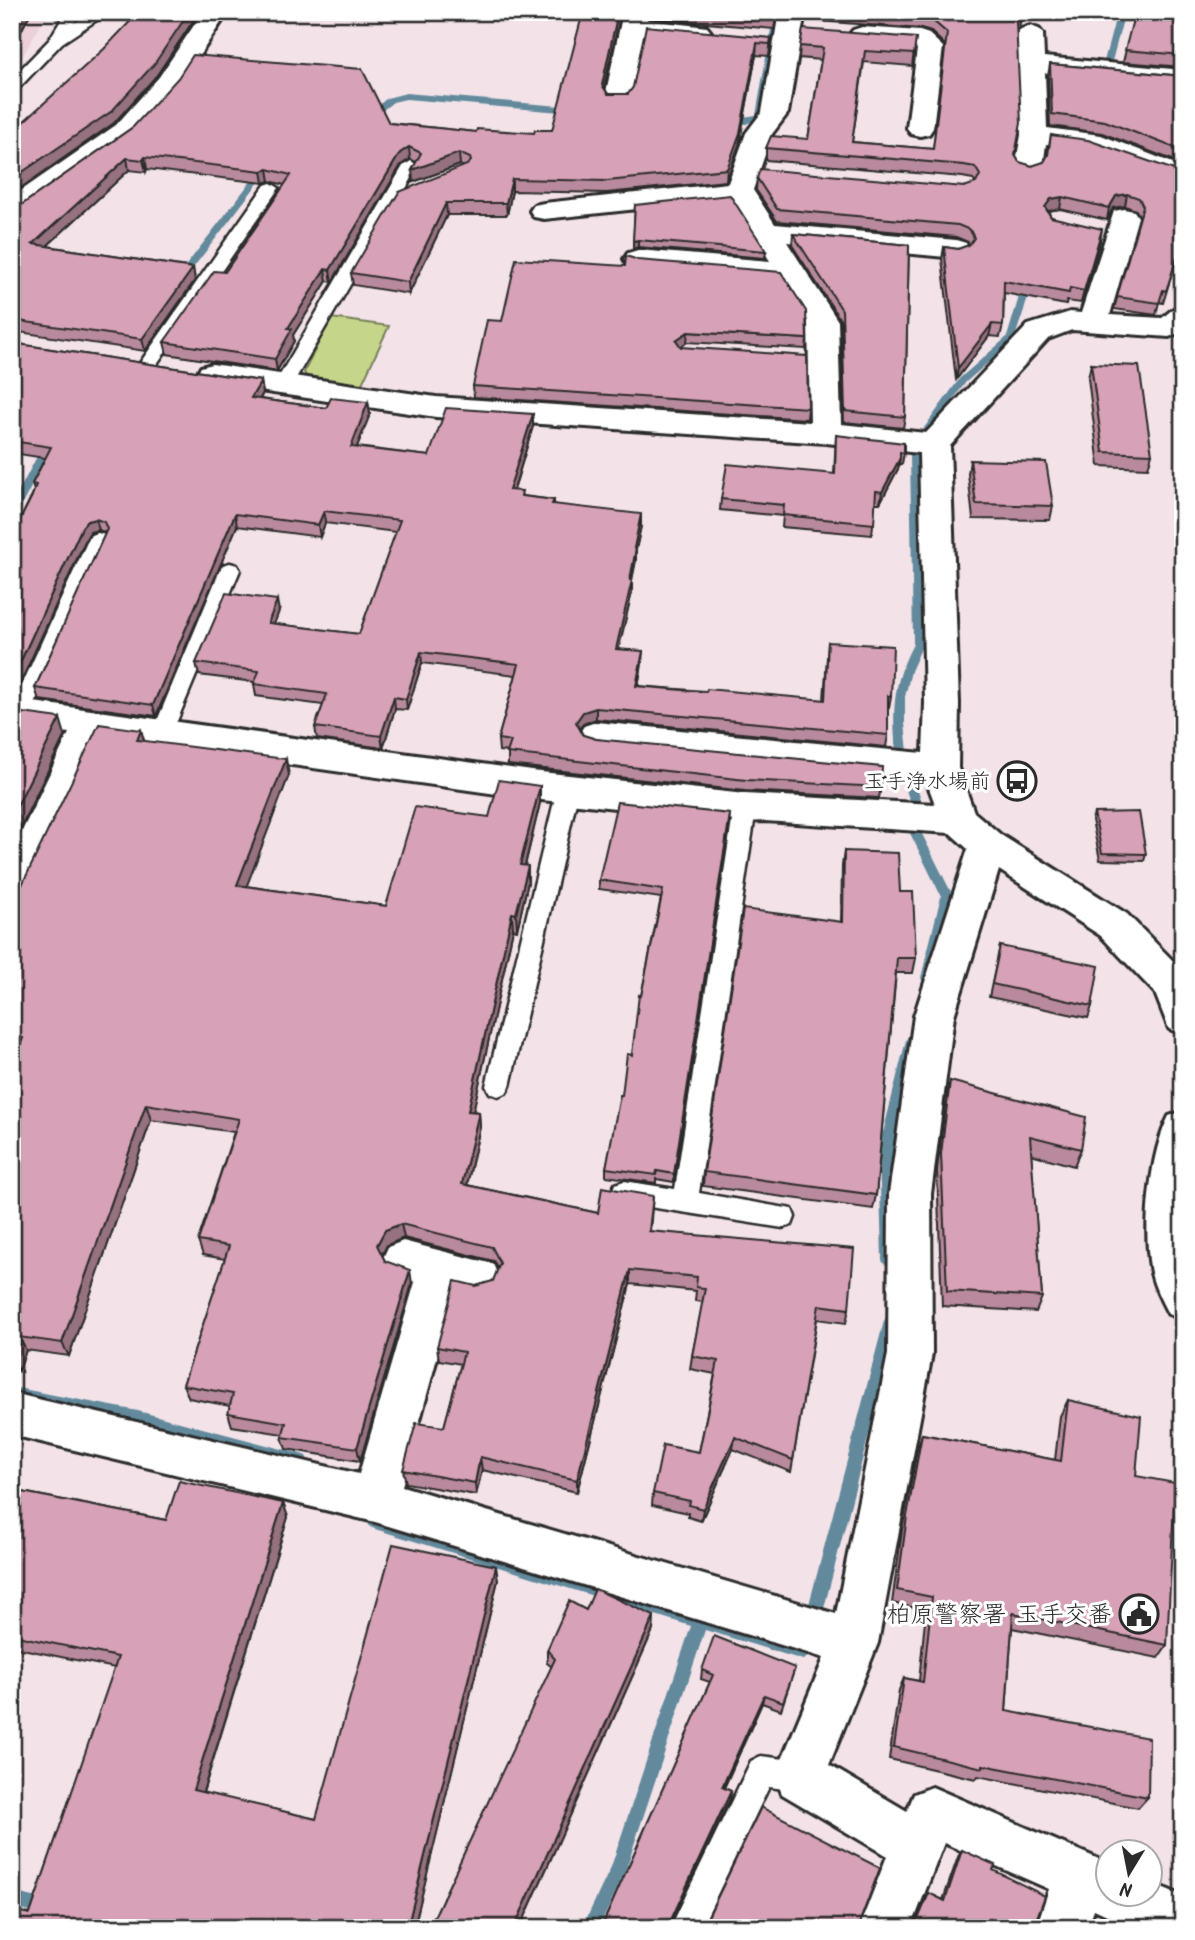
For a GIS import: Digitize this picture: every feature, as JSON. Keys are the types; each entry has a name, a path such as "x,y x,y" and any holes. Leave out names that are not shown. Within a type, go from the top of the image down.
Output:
{"street":[{"path":"12,210 125,131 169,82 216,12"},
{"path":"920,39 927,34 930,12"},
{"path":"618,97 634,19 728,35"},
{"path":"788,32 775,113 759,133 753,177 767,232 823,321 817,358 826,433"},
{"path":"841,33 920,39 930,47 920,128"},
{"path":"1029,167 1034,135 1030,34"},
{"path":"1031,64 1183,78"},
{"path":"1034,135 1091,141 1183,177"},
{"path":"544,211 753,177"},
{"path":"1093,323 1113,226"},
{"path":"767,232 956,249"},
{"path":"638,259 793,272"},
{"path":"917,1845 800,1776 854,1643 910,1354 910,1194 934,1016 974,833 940,768 943,703 934,444 1038,332 1070,321 1169,328 1183,315"},
{"path":"157,366 436,407 826,433 934,444"},
{"path":"16,713 568,789 744,808 765,807 974,833 1114,925 1171,985 1183,1018"},
{"path":"12,892 91,723"},
{"path":"596,735 940,768"},
{"path":"1183,1128 1169,1190 1171,1268 1183,1300"},
{"path":"375,1500 440,1269"},
{"path":"12,1414 375,1500 854,1643"},
{"path":"885,1928 932,1812 1094,1883"},
{"path":"1062,1928 1094,1895"},
{"path":"1153,1909 1183,1922"}],"lane":[{"path":"55,43 74,12"},
{"path":"12,87 55,43 102,12"},
{"path":"283,385 411,166"},
{"path":"157,366 271,188"},
{"path":"393,198 415,189"},
{"path":"16,713 97,540"},
{"path":"162,733 230,570"},
{"path":"498,1086 568,789"},
{"path":"685,1201 744,808"},
{"path":"605,1189 783,1217"},
{"path":"685,1928 761,1771 800,1776"}],"shaded area":[{"path":"12,12 50,12 21,59 12,66"}],"green space":[{"path":"331,318 389,326 360,388 308,380 304,372"}],"building":[{"path":"139,12 189,12 155,63 112,111 12,179 12,132 104,49"},
{"path":"583,12 618,12 602,85 608,94 628,94 633,87 646,26 771,38 770,44 757,43 740,133 727,169 607,181 512,179 506,203 446,203 408,282 351,273 399,192 471,161 459,153 412,170 421,153 409,147 400,153 330,270 325,269 288,328 292,329 275,359 164,342 214,271 225,272 291,175 268,169 262,171 145,157 143,160 127,158 33,244 193,268 142,339 12,320 12,207 20,206 133,127 178,78 193,55 362,69 389,123 476,132 477,129 534,133 535,130 552,130"},
{"path":"720,12 776,12 775,17"},
{"path":"865,12 1021,12 1016,22 1021,123 1015,155 1019,162 1032,166 1044,162 1048,155 1051,135 1088,140 1183,173 1183,230 1178,245 1181,245 1166,291 1163,290 1159,303 1117,297 1143,206 1139,198 1127,194 1116,196 1109,208 1062,197 1051,199 1045,207 1051,217 1102,229 1084,291 1070,288 1069,293 1004,281 1003,325 992,324 958,368 944,247 958,249 969,245 974,238 970,230 958,225 777,209 757,178 760,169 964,187 976,183 980,175 975,167 964,165 766,148 771,136 808,139 823,48 800,46 803,29 916,38 914,54 865,51 852,142 933,149 947,33 932,20 922,17"},
{"path":"1135,12 1183,12 1183,55 1125,50"},
{"path":"1050,64 1183,76 1183,151 1105,121 1052,114"},
{"path":"730,195 766,251 633,241 635,205"},
{"path":"793,234 909,245 905,417 845,411 842,310"},
{"path":"626,256 638,260 781,272 806,311 807,339 688,332 676,340 681,347 807,356 808,408 473,386 487,320 502,321 516,259 625,266"},
{"path":"12,343 261,381 251,398 326,408 331,398 368,402 351,447 429,456 446,408 533,414 509,490 522,491 521,496 554,500 552,504 641,514 634,548 632,580 616,649 643,651 636,686 706,692 707,689 825,700 828,642 893,646 891,697 888,696 888,735 596,708 583,712 576,722 583,735 596,739 882,767 881,787 746,780 507,753 511,741 498,739 519,664 421,652 406,699 394,697 381,736 315,727 327,694 254,684 259,671 196,663 226,593 277,600 268,623 359,634 400,520 324,511 318,525 235,514 153,705 35,688 107,529 104,522 96,519 87,521 12,680 12,536 32,496 36,485 32,484 51,447 12,441"},
{"path":"1091,364 1139,366 1152,454 1103,452"},
{"path":"836,435 904,443 904,453 900,452 900,458 882,492 876,491 874,524 783,515 784,505 721,499 727,464 835,474"},
{"path":"970,460 1046,462 1053,506 976,504"},
{"path":"15,712 60,718 12,816 12,718"},
{"path":"99,724 141,730 137,740 286,759 237,885 386,906 415,807 489,817 499,780 540,786 520,865 528,866 516,914 512,913 468,1111 479,1112 462,1184 598,1213 602,1187 653,1196 649,1231 854,1249 849,1309 819,1305 793,1460 735,1437 703,1509 689,1505 690,1501 653,1493 663,1445 699,1452 718,1361 692,1356 705,1288 696,1287 697,1277 630,1270 577,1480 480,1457 475,1483 403,1470 416,1423 444,1427 464,1352 437,1347 455,1281 476,1286 493,1281 500,1263 492,1247 401,1224 385,1230 377,1245 385,1261 410,1270 357,1448 282,1437 286,1423 228,1413 233,1394 183,1385 229,1246 198,1241 239,1119 146,1104 62,1343 19,1337 12,1357 12,1064 23,1038 12,1037 12,891 21,887"},
{"path":"617,802 730,814 674,1174 657,1171 656,1175 606,1168 622,1095 627,1054 632,1055 639,995 641,996 663,890 599,880"},
{"path":"1139,812 1146,854 1102,853 1094,813"},
{"path":"844,851 898,853 900,892 913,892 916,958 897,958 876,1195 704,1172 743,909 843,922"},
{"path":"1000,946 1099,966 1092,1006 992,984"},
{"path":"950,1081 1086,1117 1081,1149 1030,1136 1042,1297 947,1291 941,1154"},
{"path":"1068,1400 1141,1416 1136,1476 1175,1483 1167,1645 1013,1613 1006,1711 1149,1738 1148,1797 983,1765 983,1768 894,1747 904,1678 923,1682 932,1597 897,1590 922,1434 1061,1461"},
{"path":"179,1481 283,1503 193,1790 316,1819 393,1544 496,1566 408,1925 415,1928 12,1928 12,1910 30,1914 118,1657 12,1635 12,1490 166,1520"},
{"path":"595,1589 654,1616 514,1928 429,1928 555,1659 547,1650 569,1601 586,1610"},
{"path":"714,1636 795,1668 783,1702 764,1695 722,1787 731,1791 669,1924 705,1923 761,1807 880,1868 860,1921 862,1925 916,1924 929,1893 945,1901 962,1850 995,1865 993,1870 1045,1896 1033,1928 601,1928 713,1675 702,1670"}],"waterway":[{"path":"727,120 746,121 760,116 778,12"},
{"path":"1107,65 1121,12"},
{"path":"370,116 390,100 406,96 573,110"},
{"path":"180,279 265,169"},
{"path":"927,430 963,380 1011,338 1028,283"},
{"path":"12,514 49,443"},
{"path":"902,752 900,697 906,671 918,644 915,453"},
{"path":"906,772 917,805"},
{"path":"912,825 947,896 927,978"},
{"path":"889,1260 886,1149 912,1040"},
{"path":"815,1612 891,1321"},
{"path":"12,1394 138,1418 301,1461"},
{"path":"375,1522 700,1621"},
{"path":"590,1928 618,1869 700,1621"},
{"path":"700,1621 803,1652"},
{"path":"12,1900 49,1908"}],"place":[{"name":"玉手浄水場前","path":"1017,781"},
{"name":"柏原警察署 玉手交番","path":"1139,1614"}]}
